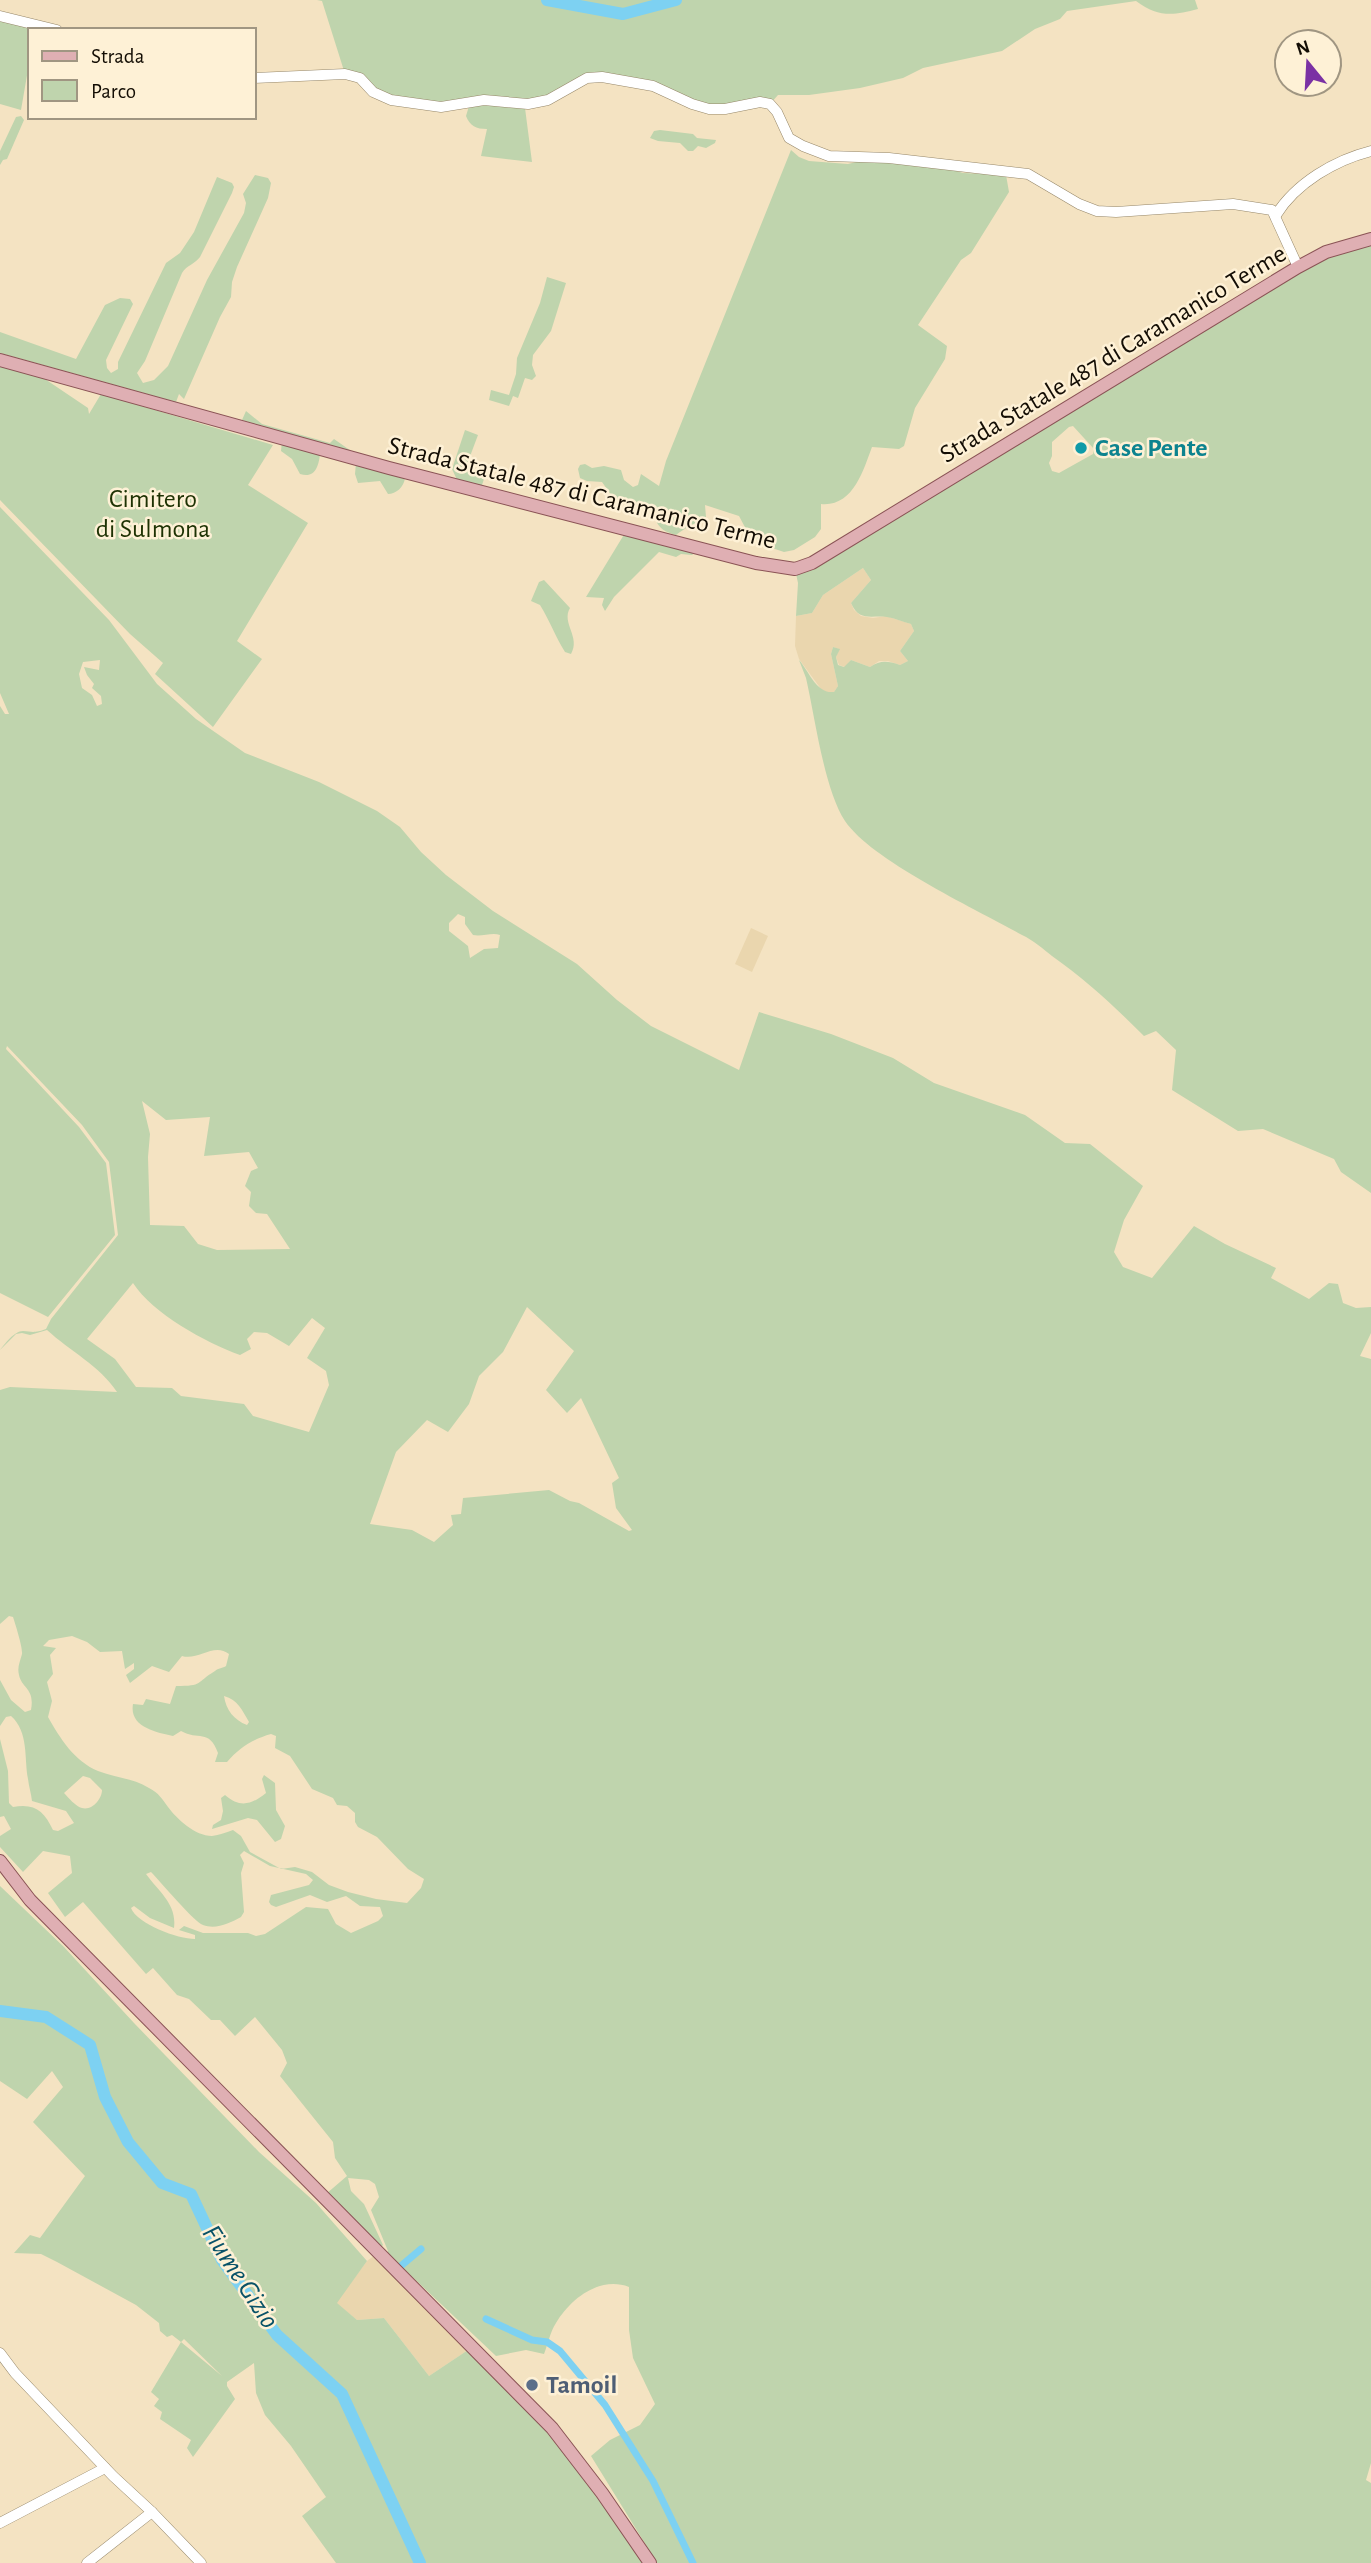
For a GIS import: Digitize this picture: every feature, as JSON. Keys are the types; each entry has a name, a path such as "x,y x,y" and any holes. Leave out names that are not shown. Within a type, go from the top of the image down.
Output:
{"main road":[{"name":"Strada Statale 487 di Caramanico Terme","path":"0,360 390,468 756,563 795,569 812,563 1298,267 1326,252 1371,239"},
{"path":"0,1861 30,1900 382,2250 552,2428 602,2493 650,2563"}],"street":[{"path":"0,16 49,28"},
{"path":"256,78 345,74 360,78 373,92 391,100 441,107 484,100 528,104 548,100 587,78 602,77 653,86 709,109 770,104 777,112 789,138 829,156 889,158 1028,174 1079,204 1097,211 1233,204 1272,210 1298,267"},
{"path":"1276,215 1285,201 1326,168 1371,151"},
{"path":"0,2353 15,2373 105,2468 201,2563"},
{"path":"0,2523 105,2468"},
{"path":"87,2563 152,2512"}],"shaded area":[{"path":"863,568 871,580 851,603 854,610 861,616 886,616 911,624 914,631 900,651 908,661 900,665 879,661 870,667 851,660 845,667 839,665 836,657 839,649 833,647 831,654 838,686 834,692 827,693 799,659 795,646 796,616 812,613 823,595"},
{"path":"751,928 768,936 752,972 735,964"},
{"path":"375,2255 468,2350 429,2376 384,2318 357,2320 336,2303 367,2261"}],"green space":[{"path":"317,0 1195,0 1198,9 1165,14 1136,1 1067,11 1060,19 1035,29 1002,51 923,68 903,78 860,88 809,95 778,95 770,104 709,109 670,92 602,76 548,99 497,100 441,107 391,100 345,74 322,1"},
{"path":"0,19 35,27 28,28 28,70 21,110 0,104"},
{"path":"489,102 525,108 532,162 481,156 487,129 474,126 466,116 469,106"},
{"path":"21,116 24,120 7,159 0,165 0,151 16,117"},
{"path":"654,131 716,140 706,148 698,146 693,151 688,151 680,143 650,138"},
{"path":"791,150 809,161 848,164 868,159 947,168 963,173 1006,175 1009,192 971,253 961,260 918,325 947,346 945,359 915,408 904,446 899,449 872,447 849,494 841,500 821,504 821,529 815,537 794,550 784,552 763,545 747,531 739,516 705,505 706,517 676,535 669,533 660,527 649,504 614,499 602,482 580,478 578,469 585,464 592,468 604,466 621,470 624,480 633,487 638,485 641,474 659,486 666,461"},
{"path":"255,175 268,178 271,183 268,198 237,267 231,297 184,399 179,394 176,402 0,353 0,332 76,359 105,305 120,298 130,299 133,304 106,360 111,373 118,369 118,362 166,263 180,253 194,232 217,177 232,183 234,187 200,257 182,273 145,361 137,373 143,383 154,380 168,366 207,280 244,213 246,203 243,194"},
{"path":"1371,239 1371,1193 1341,1172 1334,1159 1263,1129 1238,1131 1172,1090 1176,1050 1156,1031 1144,1036 1088,984 1034,942 901,868 859,836 845,821 831,791 806,678 799,660 818,686 828,692 834,692 838,686 831,654 833,647 840,649 836,657 838,665 844,667 851,660 870,667 884,662 900,665 908,661 900,651 914,631 911,624 890,618 862,615 854,609 851,603 871,580 863,568 823,595 812,613 796,616 798,583 795,569 1298,267","holes":["1073,426 1094,449 1093,454 1059,473 1052,471 1049,463 1052,442 1069,427"]},
{"path":"547,277 566,283 551,331 533,355 532,365 536,376 532,380 525,378 518,398 513,396 509,406 489,400 491,390 509,395 516,374 517,358 540,303"},
{"name":"Cimitero di Sulmona","path":"0,363 36,373 88,408 89,414 101,394 273,445 248,485 308,523 237,641 262,659 213,727 155,674 163,663 130,634 0,500"},
{"path":"246,411 262,424 330,443 334,439 354,453 242,420"},
{"path":"465,430 478,435 466,467 485,476 481,488 458,482 452,469"},
{"path":"282,441 320,453 313,473 300,474 292,459 281,451"},
{"path":"356,463 405,478 403,484 394,493 388,494 380,481 358,483"},
{"path":"0,507 109,620 157,684 196,719 245,753 319,782 377,811 400,827 421,852 446,875 493,911 577,964 651,1026 739,1070 759,1012 831,1034 893,1058 934,1083 1025,1115 1065,1143 1090,1144 1143,1186 1124,1220 1114,1252 1123,1267 1152,1278 1194,1226 1276,1268 1271,1278 1309,1299 1329,1283 1338,1284 1343,1303 1356,1308 1371,1307 1371,1333 1360,1356 1371,1359 1371,2463 1366,2480 1371,2483 1371,2563 657,2563 591,2456 610,2440 640,2425 655,2404 633,2358 629,2330 629,2287 607,2284 578,2298 556,2323 544,2354 526,2350 496,2356 387,2253 371,2210 379,2197 375,2184 369,2180 348,2178 351,2191 364,2204 383,2245 381,2247 326,2194 347,2176 335,2158 333,2142 280,2076 287,2063 282,2050 255,2017 235,2036 220,2020 211,2020 189,1999 177,1995 153,1968 146,1974 83,1902 65,1917 48,1893 72,1873 70,1856 43,1851 23,1872 0,1847 0,1836 11,1829 4,1816 0,1817 0,1739 8,1771 9,1803 13,1807 27,1806 38,1810 53,1830 58,1831 74,1823 66,1811 32,1801 21,1730 11,1716 6,1717 0,1726 0,1680 11,1700 25,1712 31,1710 32,1703 30,1693 19,1675 22,1651 13,1617 9,1616 0,1624 0,1390 10,1387 117,1392 93,1366 47,1330 30,1335 16,1334 0,1350 16,1333 46,1329 51,1319 118,1235 109,1162 82,1125 7,1046 6,1049 79,1127 106,1163 115,1235 48,1317 0,1293 0,706 5,714 9,714 0,693","holes":["100,660 99,670 84,667 94,684 92,688 101,696 102,704 97,706 92,695 82,688 79,674 83,662","458,914 465,917 465,924 473,935 500,935 498,948 484,949 470,958 468,946 449,931 449,923","142,1101 166,1120 210,1117 204,1156 249,1152 258,1168 251,1171 245,1186 251,1192 249,1206 256,1213 267,1214 290,1249 217,1250 198,1244 184,1226 150,1225 150,1134","133,1283 153,1306 166,1316 211,1343 240,1355 251,1349 247,1339 254,1332 267,1333 289,1346 312,1318 325,1328 307,1358 326,1371 329,1385 309,1432 253,1416 244,1404 181,1396 172,1388 136,1387 115,1359 87,1339","527,1307 574,1351 546,1390 567,1413 581,1398 619,1478 612,1483 616,1508 632,1530 629,1531 579,1503 549,1490 463,1498 461,1514 451,1515 453,1525 434,1542 412,1530 370,1524 396,1452 427,1420 448,1432 469,1404 479,1376 503,1352","72,1636 87,1642 100,1652 122,1651 125,1669 134,1663 134,1669 126,1675 130,1683 152,1666 169,1672 182,1656 218,1650 229,1654 226,1666 198,1683 176,1686 170,1704 146,1699 143,1705 133,1704 135,1718 145,1727 159,1733 173,1736 181,1731 211,1740 218,1753 215,1762 227,1762 252,1741 271,1734 276,1736 275,1748 290,1756 312,1789 333,1798 337,1805 347,1806 355,1813 358,1827 377,1837 408,1869 424,1879 421,1888 407,1903 376,1899 329,1885 312,1872 295,1867 283,1869 306,1874 313,1880 309,1885 271,1895 269,1902 276,1907 310,1895 327,1902 346,1896 360,1906 380,1907 383,1916 378,1921 351,1933 336,1924 328,1909 306,1907 265,1934 256,1936 248,1933 203,1933 184,1926 179,1930 195,1935 195,1939 169,1933 141,1920 131,1908 134,1906 150,1918 174,1928 170,1905 146,1874 151,1872 199,1922 213,1927 241,1917 244,1912 241,1873 244,1863 240,1855 244,1851 270,1866 279,1868 250,1852 241,1836 233,1830 212,1836 199,1833 181,1821 152,1790 137,1782 89,1767 75,1755 48,1717 52,1701 47,1682 53,1674 50,1655 56,1648 43,1646 49,1640","224,1696 239,1706 249,1722 247,1725 235,1717","83,1776 90,1778 102,1790 100,1797 96,1804 89,1808 77,1806 64,1793"]},
{"path":"625,533 695,552 692,555 681,554 676,557 659,552 614,597 605,611 602,605 604,598 586,597"},
{"path":"544,580 570,608 568,619 574,642 571,654 565,652 540,605 531,601 539,582"},
{"path":"264,1775 275,1783 276,1810 285,1826 281,1839 275,1842 257,1820 248,1818 212,1829 213,1825 221,1820 221,1798 225,1795 241,1803 255,1800 266,1793 262,1779"},
{"path":"0,1886 64,1947 259,2152 316,2203 367,2261 337,2303 357,2320 384,2318 429,2376 468,2350 558,2443 643,2563 336,2563 302,2516 326,2497 291,2446 265,2415 256,2393 254,2363 227,2382 235,2399 193,2457 187,2448 191,2440 160,2419 162,2412 154,2406 159,2399 151,2392 181,2342 172,2335 167,2337 160,2331 159,2323 136,2305 57,2262 41,2254 14,2253 30,2235 40,2238 85,2176 33,2122 63,2087 52,2071 27,2099 0,2081","holes":["184,2339 222,2376 181,2342"]}],"waterway":[{"path":"547,0 623,14 676,0"},
{"name":"Fiume Gizio","path":"0,2011 46,2017 90,2045 105,2097 128,2142 162,2183 191,2194 222,2260 277,2335 342,2394 420,2563"},
{"path":"402,2265 421,2249"},
{"path":"486,2319 532,2340 547,2342 560,2351 605,2405 653,2481 693,2563"}],"place":[{"name":"Case Pente","path":"1081,448"},
{"name":"Tamoil","path":"532,2385"}]}
